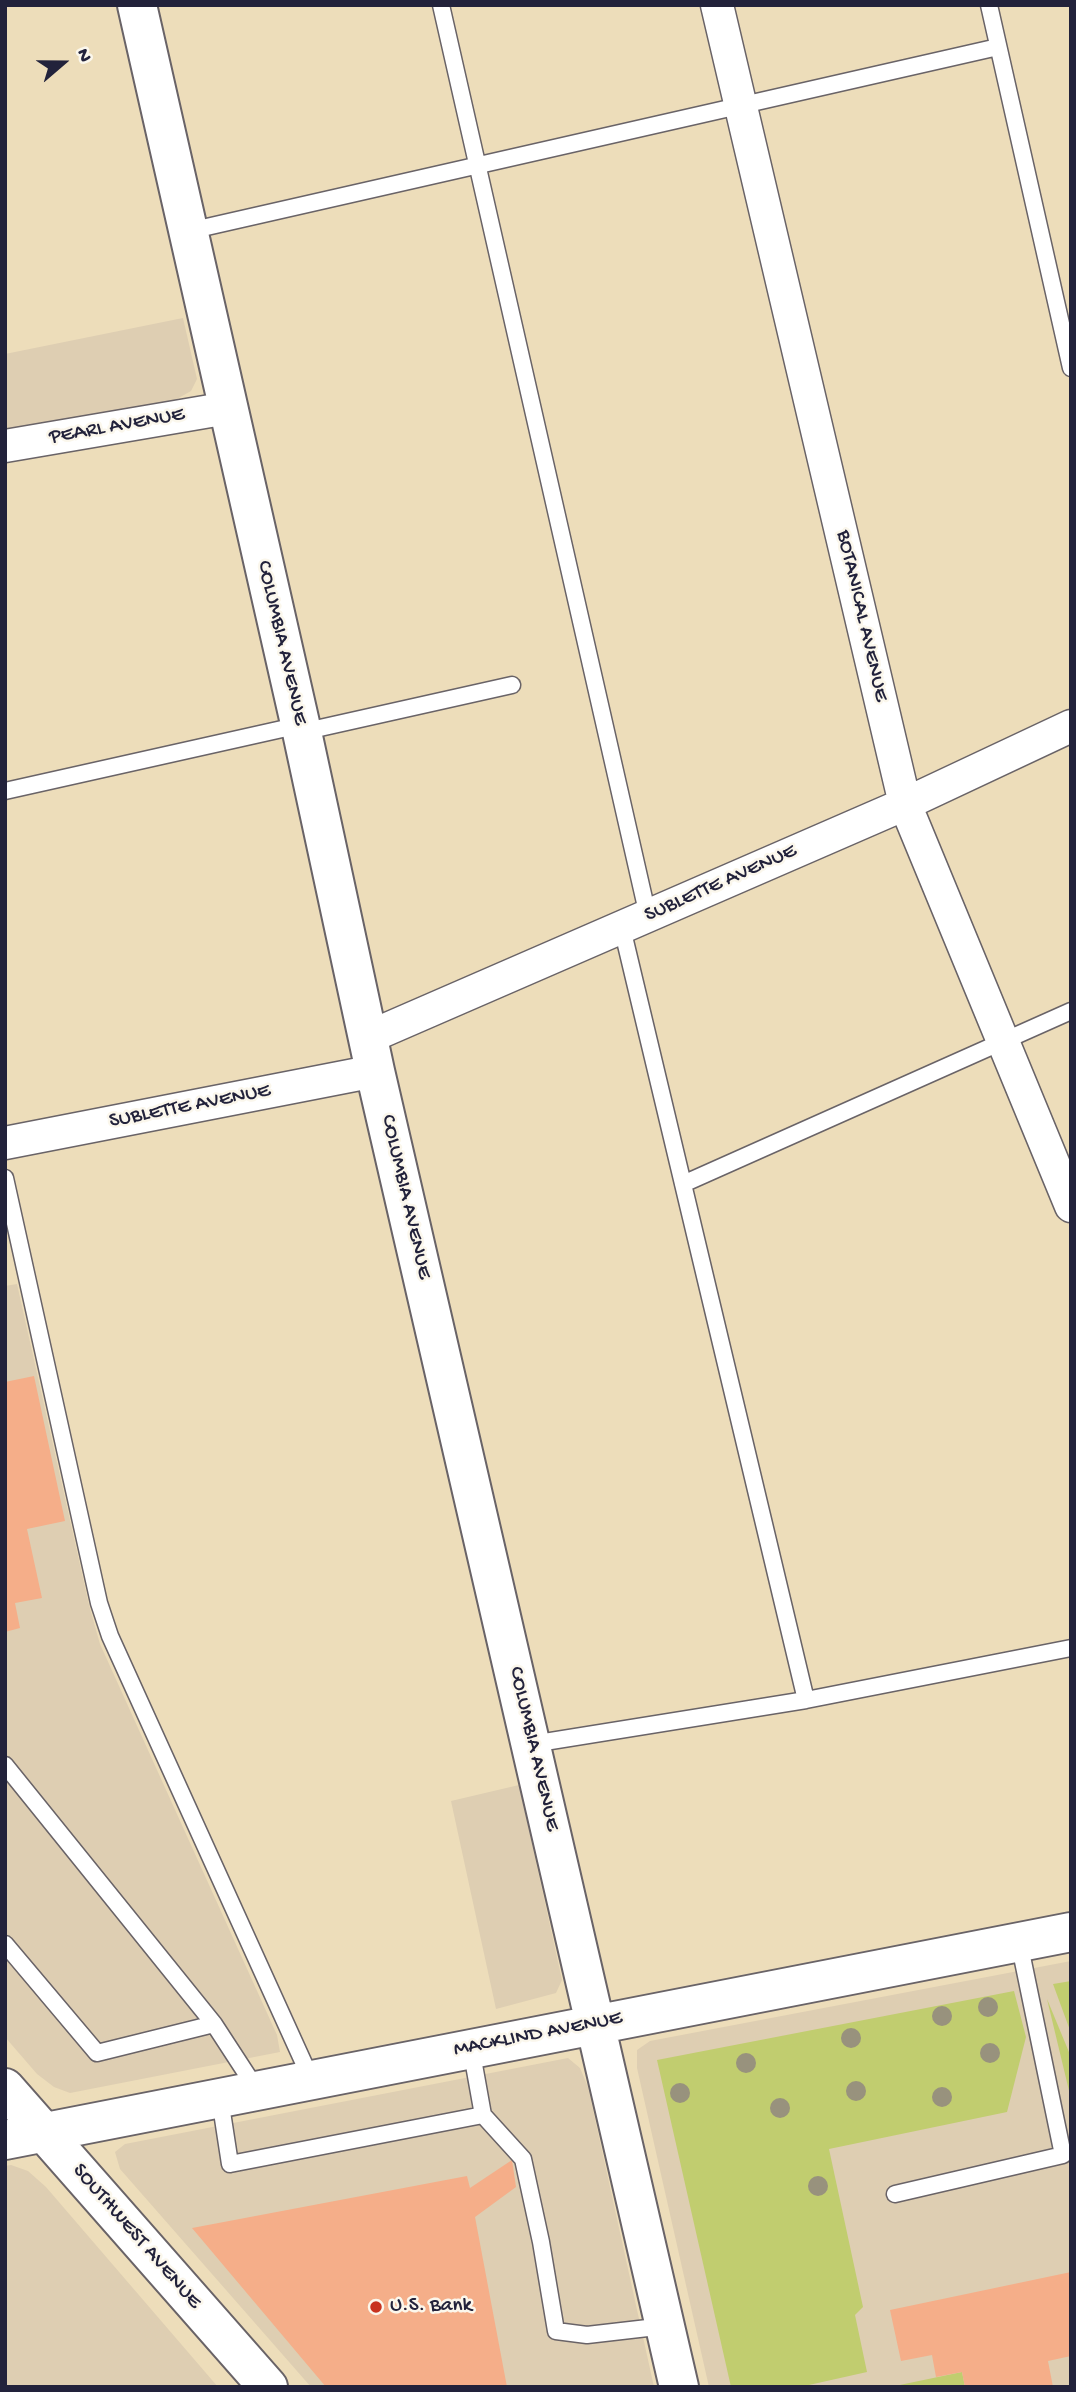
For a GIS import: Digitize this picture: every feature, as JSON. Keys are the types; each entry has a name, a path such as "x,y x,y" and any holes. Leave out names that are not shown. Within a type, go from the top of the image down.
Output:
{"street":[{"name":"COLUMBIA AVENUE","path":"137,5 372,1054 679,2387"},
{"name":"BOTANICAL AVENUE","path":"718,5 905,804 1071,1206"},
{"name":"PEARL AVENUE","path":"5,446 228,408"},
{"name":"SUBLETTE AVENUE","path":"5,1143 372,1054 635,922 905,804 1071,726"},
{"name":"MACKLIND AVENUE","path":"5,2140 1071,1932"},
{"name":"SOUTHWEST AVENUE","path":"5,2088 268,2387"}],"lane":[{"path":"441,5 478,165 635,922 683,1184 806,1700"},
{"path":"989,5 1071,368"},
{"path":"188,232 998,47"},
{"path":"5,791 512,685"},
{"path":"683,1184 1071,1011"},
{"path":"5,1178 99,1603 110,1636 311,2079"},
{"path":"532,1744 806,1700 1071,1648"},
{"path":"5,1765 214,2024 257,2090"},
{"path":"895,2194 1063,2155 1019,1942"},
{"path":"5,1944 97,2053 214,2024"},
{"path":"471,2048 483,2115 523,2159 556,2331 587,2335 665,2326"},
{"path":"219,2097 230,2164 483,2115"}],"shaded area":[{"path":"183,318 197,379 191,391 175,400 5,433 5,354"},
{"path":"17,1284 100,1644 277,2035 280,2052 70,2093 54,2087 37,2074 5,2037 5,1286"},
{"path":"519,1785 562,1980 556,1993 496,2009 451,1801"},
{"path":"1071,1961 1071,2387 709,2387 637,2068 637,2050 650,2041"},
{"path":"568,2058 580,2068 588,2087 654,2387 311,2387 120,2169 115,2152 125,2144"},
{"path":"11,2165 28,2171 46,2187 218,2387 5,2387 5,2166"}],"green space":[{"path":"1071,1981 1071,2033 1053,1984"},
{"path":"1014,1991 1026,2037 1007,2112 829,2149 863,2307 855,2315 867,2372 800,2387 731,2387 657,2060"},
{"path":"1047,1999 1071,2057 1071,2099"},
{"path":"962,2372 965,2387 890,2387"}],"building":[{"path":"34,1376 65,1521 27,1529 42,1598 15,1603 20,1628 5,1632 5,1382"},
{"name":"U.S. Bank","path":"512,2160 516,2187 475,2217 507,2387 326,2387 192,2228 467,2176 470,2188"},
{"path":"1071,2272 1071,2356 1048,2361 1053,2387 965,2387 962,2372 936,2377 932,2355 901,2361 890,2310"}],"place":[{"name":"U.S. Bank","path":"376,2307"}]}
